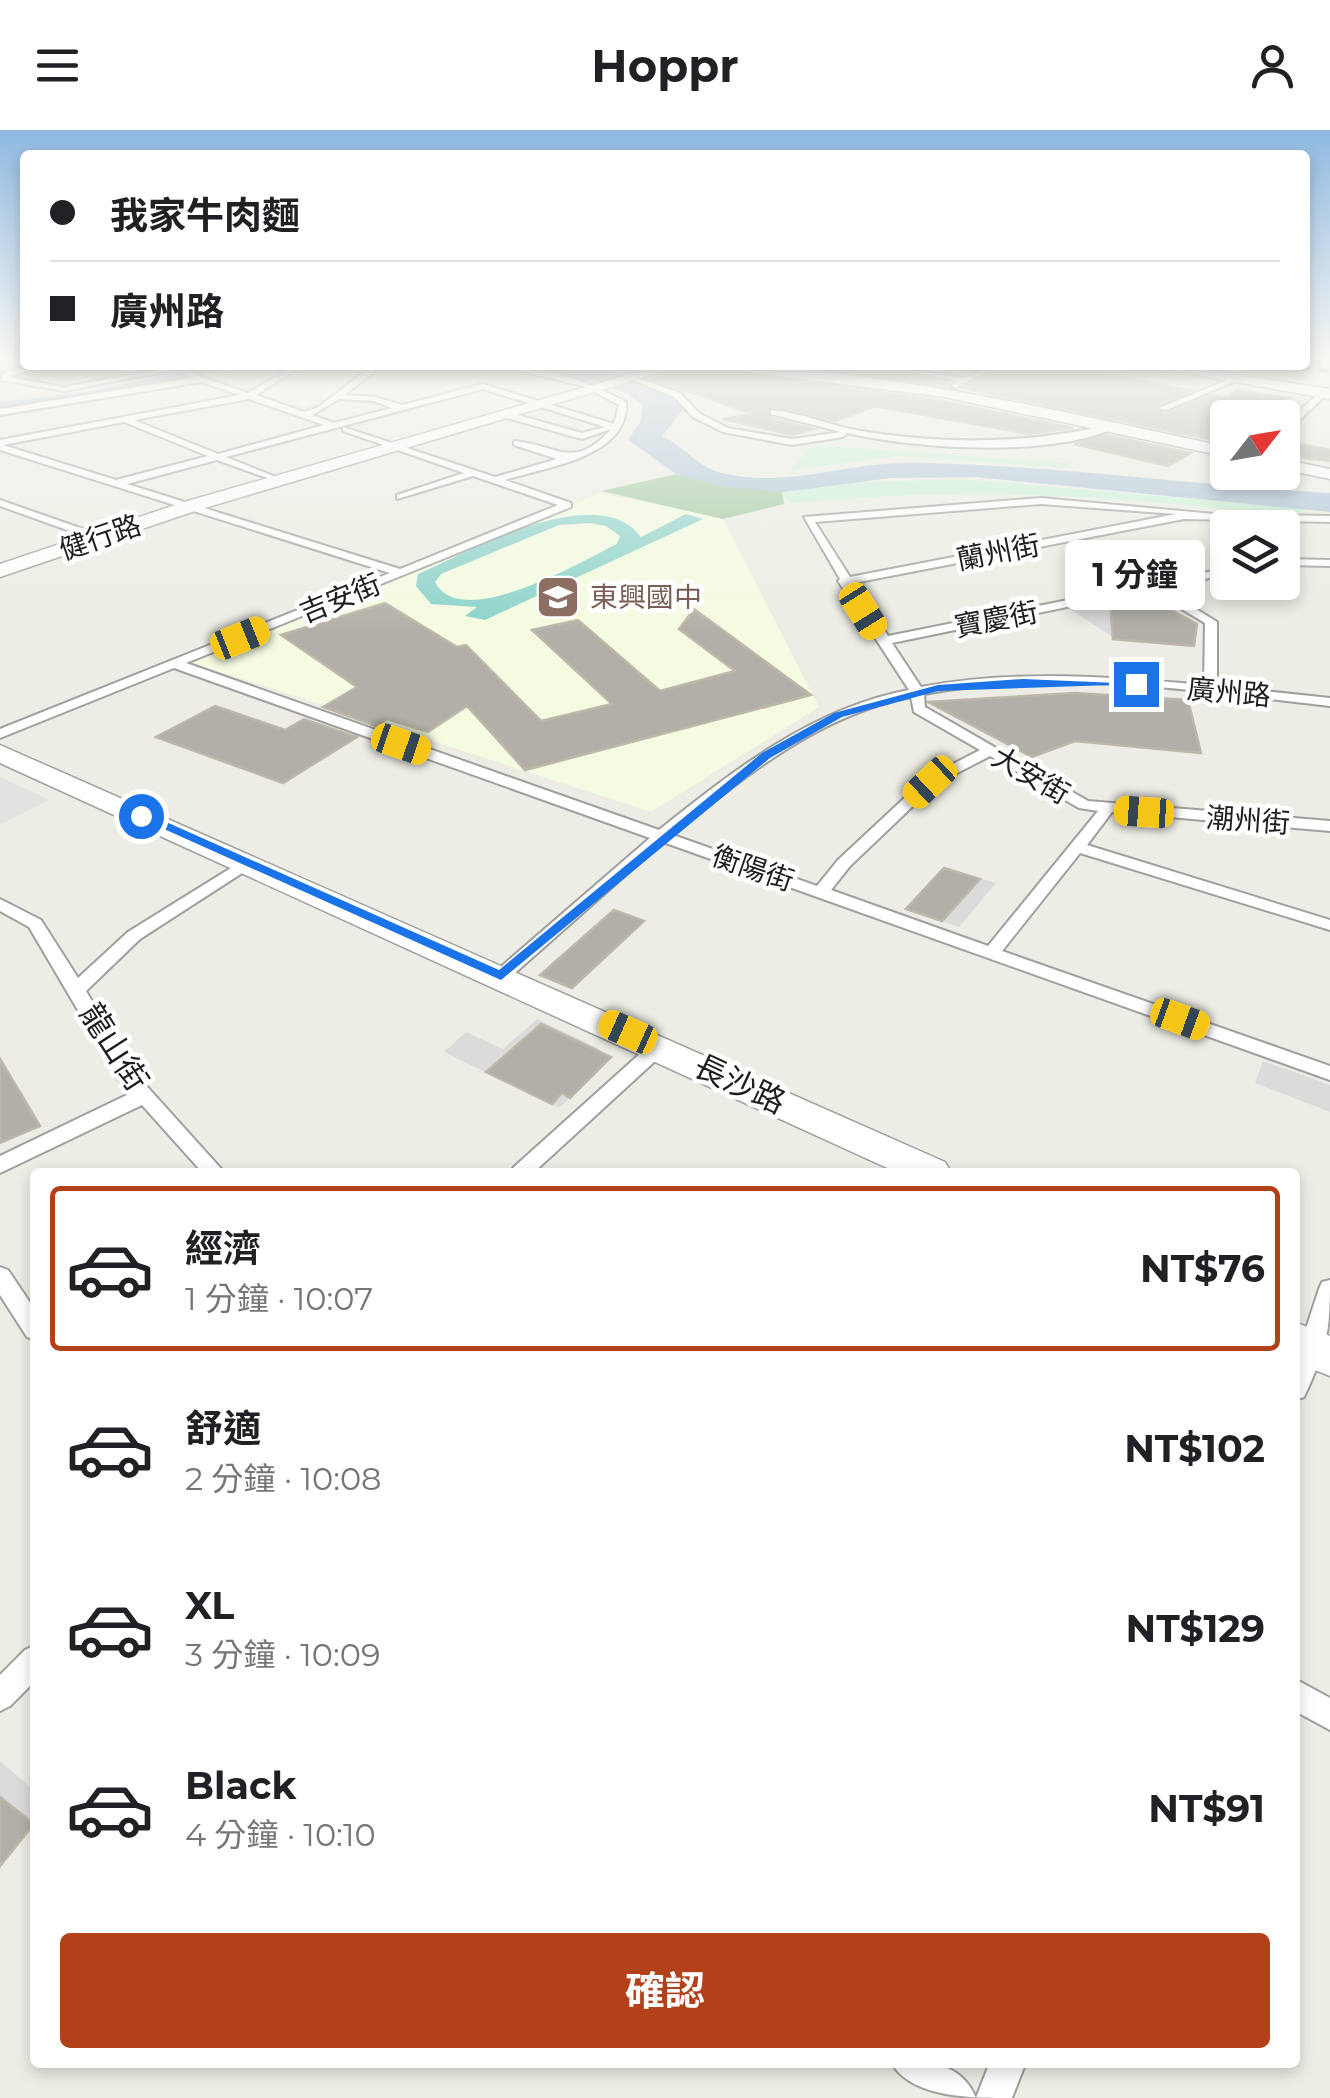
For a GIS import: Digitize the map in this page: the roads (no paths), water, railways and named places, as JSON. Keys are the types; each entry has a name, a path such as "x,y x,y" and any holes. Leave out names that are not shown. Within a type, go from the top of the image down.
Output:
{"street":[{"name":"健行路","path":"0,571 192,506 392,448"},
{"path":"1300,468 1330,474"},
{"name":"長沙路","path":"0,753 922,1168"}],"lane":[{"path":"8,448 402,572"},
{"path":"192,448 278,481"},
{"path":"114,484 250,448"},
{"path":"397,448 493,481 592,448"},
{"path":"533,448 564,458"},
{"path":"400,496 469,474"},
{"name":"吉安街","path":"0,734 568,505 493,481"},
{"path":"917,692 808,519 1041,501 1209,514"},
{"path":"0,503 99,538"},
{"name":"蘭州街","path":"844,581 1209,514 1330,519"},
{"path":"1300,562 1330,563"},
{"name":"寶慶街","path":"882,641 1210,575"},
{"path":"1153,587 1211,622 1210,689"},
{"name":"衡陽街","path":"175,664 1330,1073"},
{"name":"廣州路","path":"501,976 766,755 838,715 917,692 1023,682 1210,689 1330,702"},
{"name":"大安街","path":"917,692 919,709 1084,805 1107,810 992,952"},
{"path":"822,892 844,863 930,782 989,751"},
{"name":"潮州街","path":"1107,810 1330,826"},
{"path":"1075,846 1330,925"},
{"name":"龍山街","path":"210,1168 126,1075 78,990 93,969 138,934 247,863"},
{"path":"0,904 35,924 78,990"},
{"path":"525,1168 659,1047"},
{"path":"0,1164 145,1096"},
{"path":"0,1276 30,1322"},
{"path":"1308,1359 1330,1289"},
{"path":"0,1696 30,1665"},
{"path":"1300,1697 1330,1714"},
{"path":"917,2068 958,2098"},
{"path":"994,2098 1006,2068"}],"place":[{"name":"東興國中","path":"558,597"}]}
